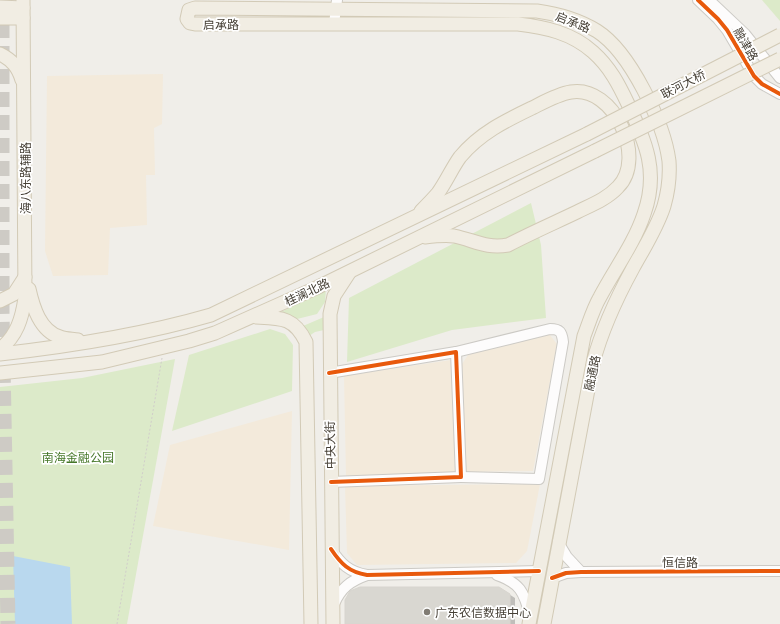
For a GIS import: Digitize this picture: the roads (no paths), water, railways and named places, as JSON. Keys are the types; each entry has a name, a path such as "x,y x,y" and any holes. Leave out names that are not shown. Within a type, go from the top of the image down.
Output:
{"main road":[{"name":"启承路","path":"646,145 617,80 610,71 593,52 574,39 555,31 518,24 196,24 190,23 187,19 187,14 189,10 195,8 339,5 537,11 555,13 569,17 597,31 622,56 639,81 662,135"},
{"path":"0,8 23,9"},
{"path":"0,18 23,9"},
{"name":"海八东路辅路","path":"0,349 6,344 20,322 26,298 23,9"},
{"name":"联河大桥","path":"587,134 780,35"},
{"path":"0,54 12,61 19,70 24,87"},
{"name":"联河大桥","path":"595,151 780,59"},
{"path":"414,218 437,194 460,158 475,141 495,126 544,102 572,92 586,93 608,106 626,132 629,163 626,177 619,187 604,199 508,245 496,247 479,245 453,236 420,237"},
{"name":"桂澜北路","path":"0,354 93,342 149,331 211,315 587,134"},
{"name":"融通路","path":"544,624 558,542 599,341 615,302 653,232 664,205 667,190 669,162 662,135"},
{"name":"融通路","path":"530,620 584,336 599,298 639,228 648,200 651,185 651,172 646,145"},
{"name":"桂澜北路","path":"0,373 102,362 215,333 351,271 595,151"},
{"name":"中央大街","path":"333,624 329,373 330,305 337,291 351,271"},
{"path":"0,301 14,294 26,276"},
{"path":"26,276 34,310 39,320 58,337 93,342"},
{"name":"中央大街","path":"252,317 285,319 301,332 306,342 311,624"},
{"path":"0,360 19,371"}],"street":[{"name":"融津路","path":"698,0 727,30 754,76 762,84 780,94"},
{"name":"融津路","path":"709,0 745,34 780,78"},
{"path":"337,24 339,5"},
{"path":"329,373 456,352 550,329 557,329 561,331 562,335 563,342 539,479 461,477 331,482"},
{"path":"456,352 461,477"},
{"path":"558,542 567,557 581,572"},
{"path":"331,549 347,569 367,576 539,571"},
{"name":"恒信路","path":"552,578 566,573 581,572 780,571"},
{"path":"493,573 518,586 527,602 530,620"},
{"path":"332,607 344,587 350,582 367,576"}],"water":[{"path":"13,556 70,567 72,624 15,624"}],"tunnel":[{"path":"2,0 2,313 8,624"}],"place":[{"name":"广东农信数据中心","path":"427,612"}],"park label":[{"name":"南海金融公园","path":"78,457"}]}
